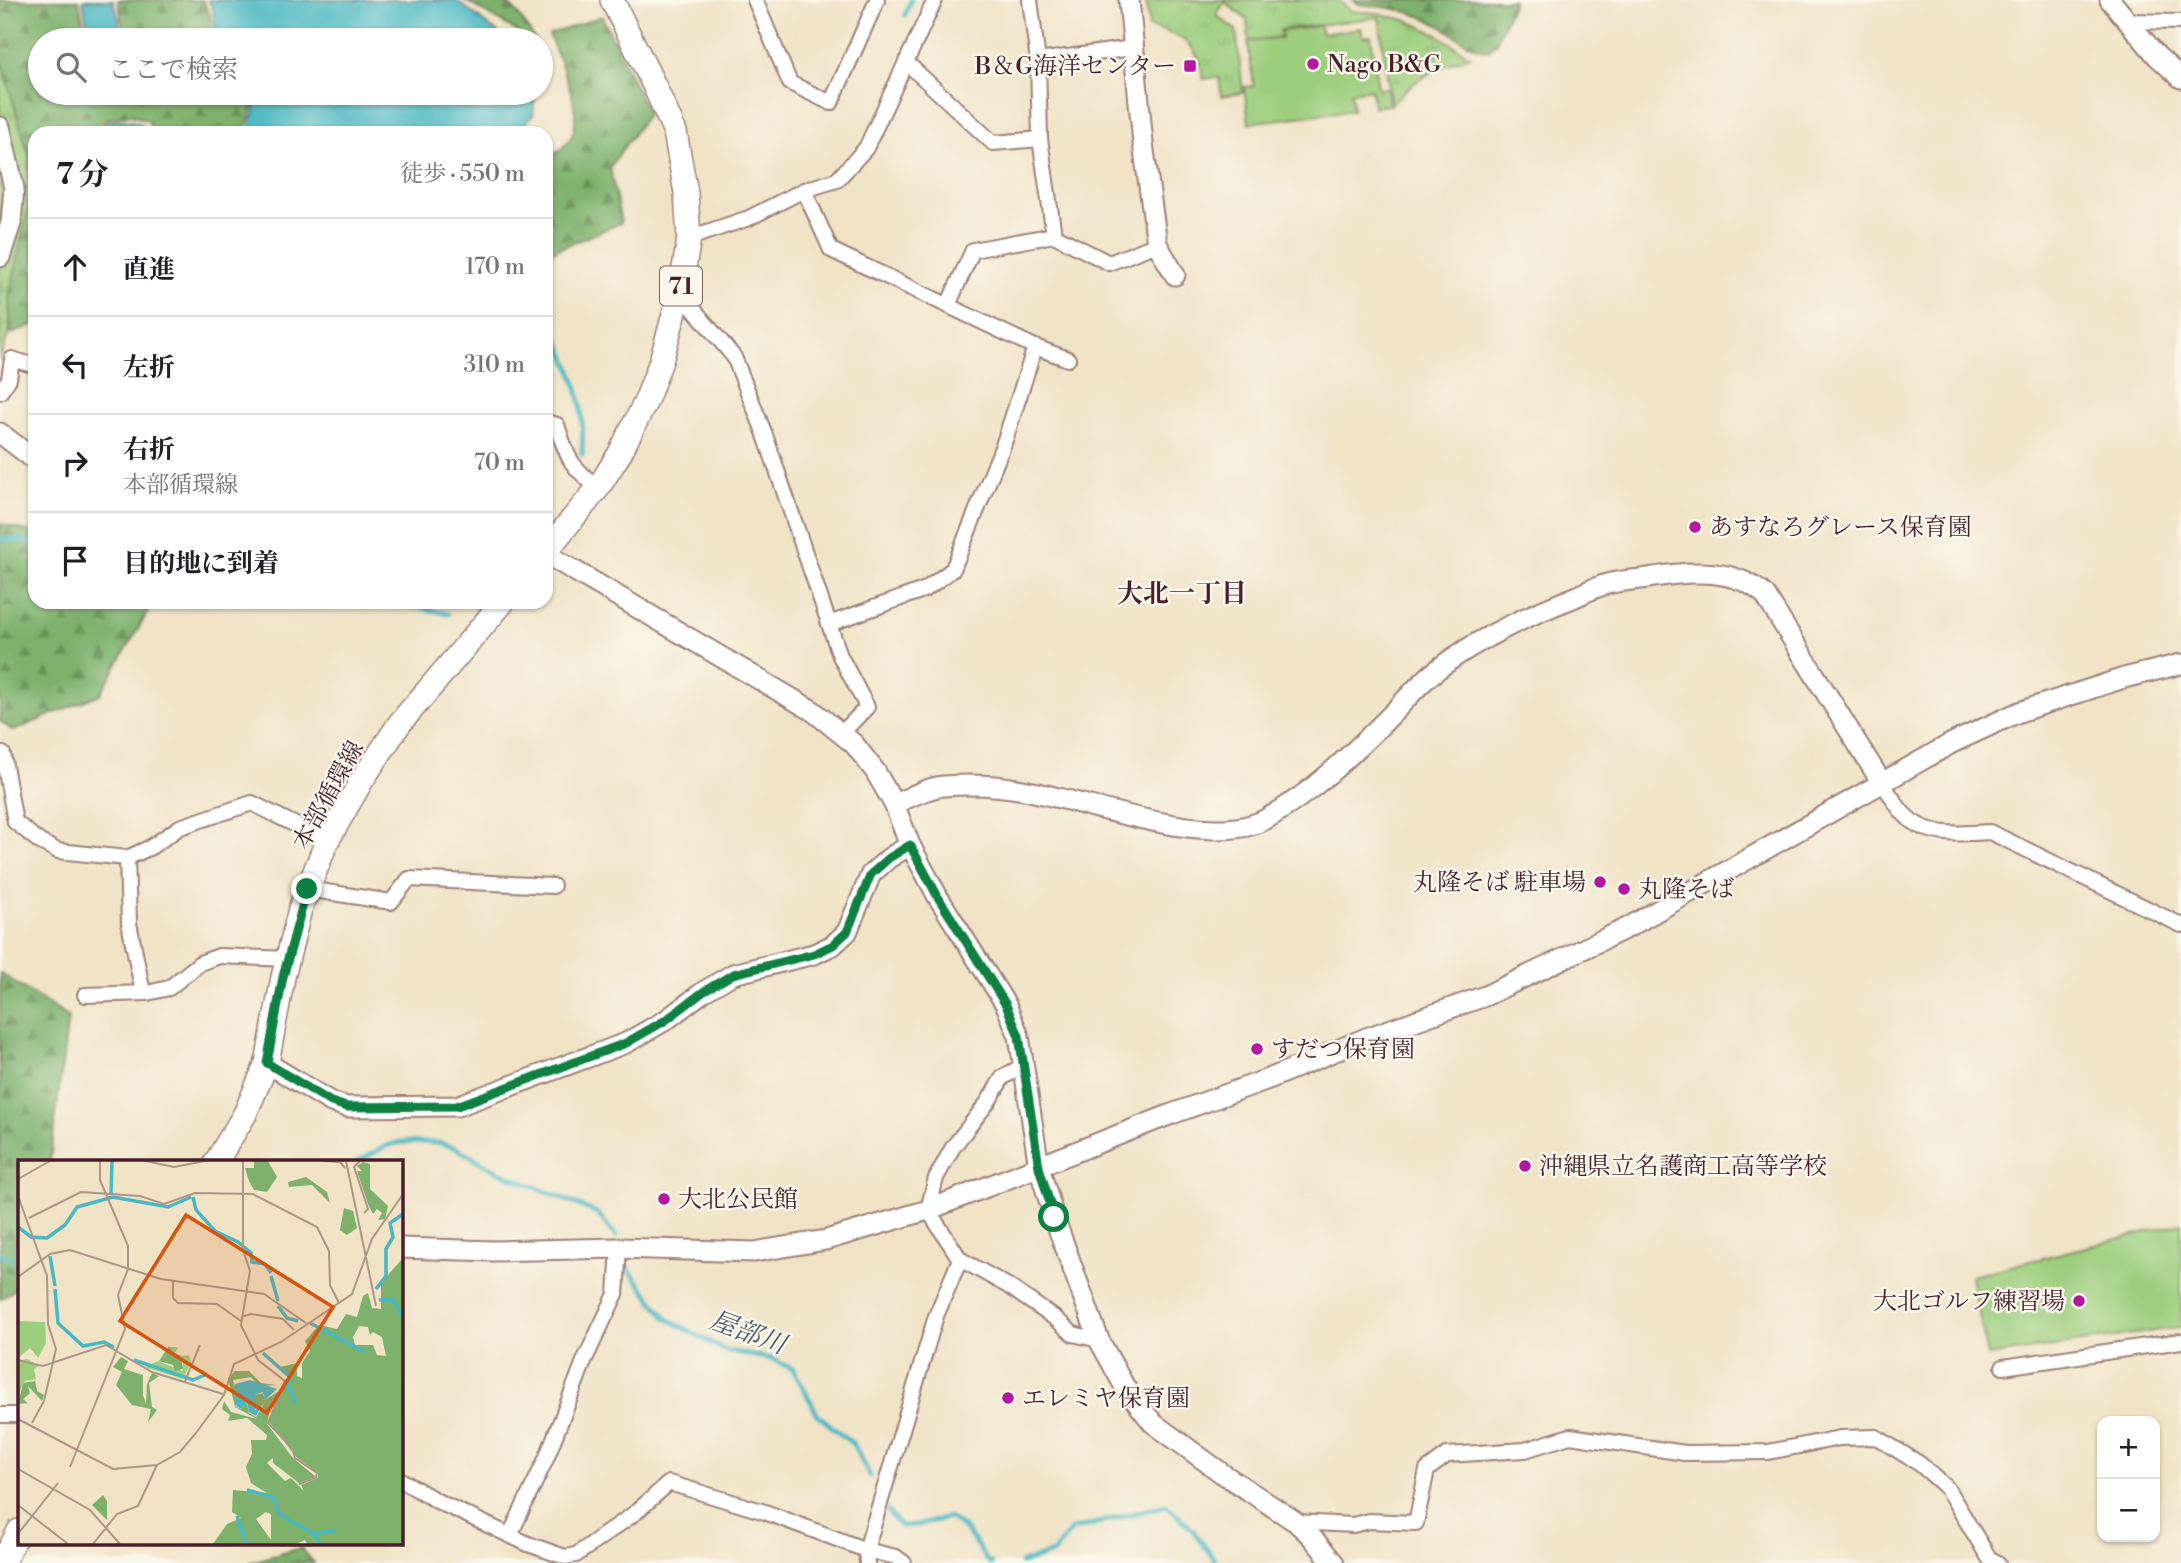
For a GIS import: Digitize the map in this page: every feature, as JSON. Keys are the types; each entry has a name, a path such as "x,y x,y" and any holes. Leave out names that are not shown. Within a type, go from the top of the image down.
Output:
{"main road":[{"name":"71","path":"553,543 598,488 620,453 646,401 661,361 680,293 689,238 686,193 675,132 612,0"},
{"name":"本部循環線","path":"217,1160 245,1114 267,1063 288,959 307,889 327,841 362,780 400,723 497,609"},
{"path":"2,1563 18,1533"}],"street":[{"path":"755,0 790,83 831,103 877,0"},
{"path":"689,238 749,218 804,190 837,180 866,148 935,0"},
{"path":"1030,0 1038,61 1040,139 1054,235"},
{"path":"1129,0 1157,244 1175,275"},
{"path":"2110,0 2157,56 2181,78"},
{"path":"2126,21 2181,22"},
{"path":"1038,61 1133,48"},
{"path":"907,63 993,143 1040,139"},
{"path":"0,127 14,188 11,223 0,257"},
{"path":"804,190 831,250 1035,347 1068,359"},
{"path":"948,305 973,250 1054,235 1109,263 1157,244"},
{"path":"680,293 734,358 764,432 840,656 866,707 842,733"},
{"path":"829,624 926,589 953,569 1004,443 1035,347"},
{"path":"0,392 9,379 12,359 28,364"},
{"path":"553,424 557,425 566,452 575,468 598,488"},
{"path":"0,433 28,455"},
{"path":"553,556 813,711 842,733 863,754 894,804 910,845 938,897 1006,1005 1019,1036 1039,1167 1054,1217 1099,1340 1126,1389 1153,1423 1223,1475 1296,1522 1334,1563"},
{"path":"894,804 941,786 988,786 1023,790 1142,818 1208,830 1225,830 1262,821 1294,801 1354,751 1432,674 1468,648 1555,605 1607,584 1681,573 1725,575 1753,584 1765,595 1905,816 1926,830 1961,834 1990,832 2181,925"},
{"path":"402,1248 493,1251 619,1248 754,1252 826,1240 928,1210 1169,1115 1271,1078 1366,1038 1485,996 1627,928 1952,743 2019,712 2124,678 2181,664"},
{"path":"2,754 15,822 40,842 58,851 127,858 150,847 180,827 252,803 327,841"},
{"path":"267,1063 331,1102 347,1107 457,1106 626,1043 666,1020 703,992 733,974 814,954 833,945 847,932 871,874 910,845"},
{"path":"127,858 129,923 143,993"},
{"path":"307,889 391,902 410,879 553,886"},
{"path":"85,995 143,993 169,988 200,963 219,956 288,959"},
{"path":"1025,1065 1003,1077 988,1102 953,1147 936,1178 928,1210 960,1259 1008,1286 1056,1318 1073,1334 1099,1340"},
{"path":"510,1535 546,1458 585,1359 616,1294 619,1248"},
{"path":"866,1557 936,1316 960,1259"},
{"path":"2003,1367 2181,1342"},
{"path":"0,1415 18,1415"},
{"path":"1296,1522 1353,1525 1369,1521 1416,1523 1427,1470 1447,1455 1525,1450 1570,1436 1685,1453 1768,1452 1840,1438 1876,1437 1920,1464 1946,1487 1989,1558 1998,1563"},
{"path":"402,1481 437,1501 565,1557 576,1555 635,1513 668,1483 765,1512 866,1557 896,1557 904,1563"}],"green space":[{"path":"0,0 28,28 28,105 38,105 36,126 28,126 28,268 0,361"},
{"path":"0,0 79,0 84,28 28,28 28,105 253,107 246,126 150,126 149,121 131,115 106,119 102,126 28,126 28,153 0,57"},
{"path":"118,0 203,0 210,15 211,28 122,28"},
{"path":"464,0 502,2 509,5 527,28 512,28"},
{"path":"1146,0 1338,0 1351,11 1377,13 1409,21 1437,34 1470,56 1426,75 1407,88 1391,105 1379,17 1280,30 1281,37 1249,41 1247,20 1225,2 1216,15 1236,30 1243,93 1221,96 1219,77 1203,79 1198,57 1187,42 1171,33 1149,27"},
{"path":"1353,0 1514,0 1495,44 1488,51 1420,16 1358,4"},
{"path":"602,16 648,113 610,167 621,223 553,251 553,156 570,139 575,116 570,87 553,44 553,34"},
{"name":"Nago B&G","path":"1320,26 1322,34 1361,28 1363,37 1371,36 1378,89 1387,88 1389,105 1374,107 1371,89 1351,92 1353,110 1249,123 1244,87 1254,86 1248,42 1282,38 1281,31"},
{"path":"28,207 28,327 11,334 9,299"},
{"path":"0,524 28,531 28,609 150,609 100,694 13,731 0,721"},
{"path":"0,973 68,1017 50,1160 18,1160 18,1288 0,1299"},
{"name":"大北ゴルフ練習場","path":"2181,1223 2181,1327 1988,1356 1971,1276"},
{"path":"301,1548 314,1563 248,1563"}],"water":[{"path":"83,0 113,0 119,28 87,28"},
{"path":"208,0 456,0 492,28 215,28 213,9"},
{"path":"255,105 534,105 533,115 523,126 249,126"},
{"path":"132,121 142,126 106,126 107,122"}],"waterway":[{"path":"905,15 911,0"},
{"path":"553,327 577,389 582,418 582,455"},
{"path":"0,539 28,541"},
{"path":"427,609 448,614"},
{"name":"屋部川","path":"361,1160 386,1146 401,1142 441,1143 456,1148 497,1171 597,1213 616,1236"},
{"path":"0,1254 18,1261"},
{"name":"屋部川","path":"627,1267 666,1318 724,1350 772,1359 793,1369 818,1415 853,1444 870,1476"},
{"name":"屋部川","path":"1021,1563 1053,1553 1071,1530 1166,1505 1191,1528 1217,1563"},
{"name":"屋部川","path":"887,1510 900,1526 919,1525 949,1517 967,1531 991,1563"}],"place":[{"name":"Nago B&G","path":"1313,64"},
{"name":"B＆G海洋センター","path":"1190,66"},
{"name":"あすなろグレース保育園","path":"1695,527"},
{"name":"丸隆そば 駐車場","path":"1600,882"},
{"name":"丸隆そば","path":"1624,889"},
{"name":"すだつ保育園","path":"1257,1049"},
{"name":"沖縄県立名護商工高等学校","path":"1525,1166"},
{"name":"大北公民館","path":"664,1199"},
{"name":"大北ゴルフ練習場","path":"2079,1301"},
{"name":"エレミヤ保育園","path":"1008,1398"}],"district":[{"name":"大北一丁目","path":"1182,593"}],"route":[{"path":"307,889 283,977 267,1063 331,1102 347,1107 457,1106 626,1043 666,1020 703,992 733,974 814,954 833,945 847,932 871,874 910,845 938,897 1006,1005 1019,1036 1039,1167 1054,1217"}]}
